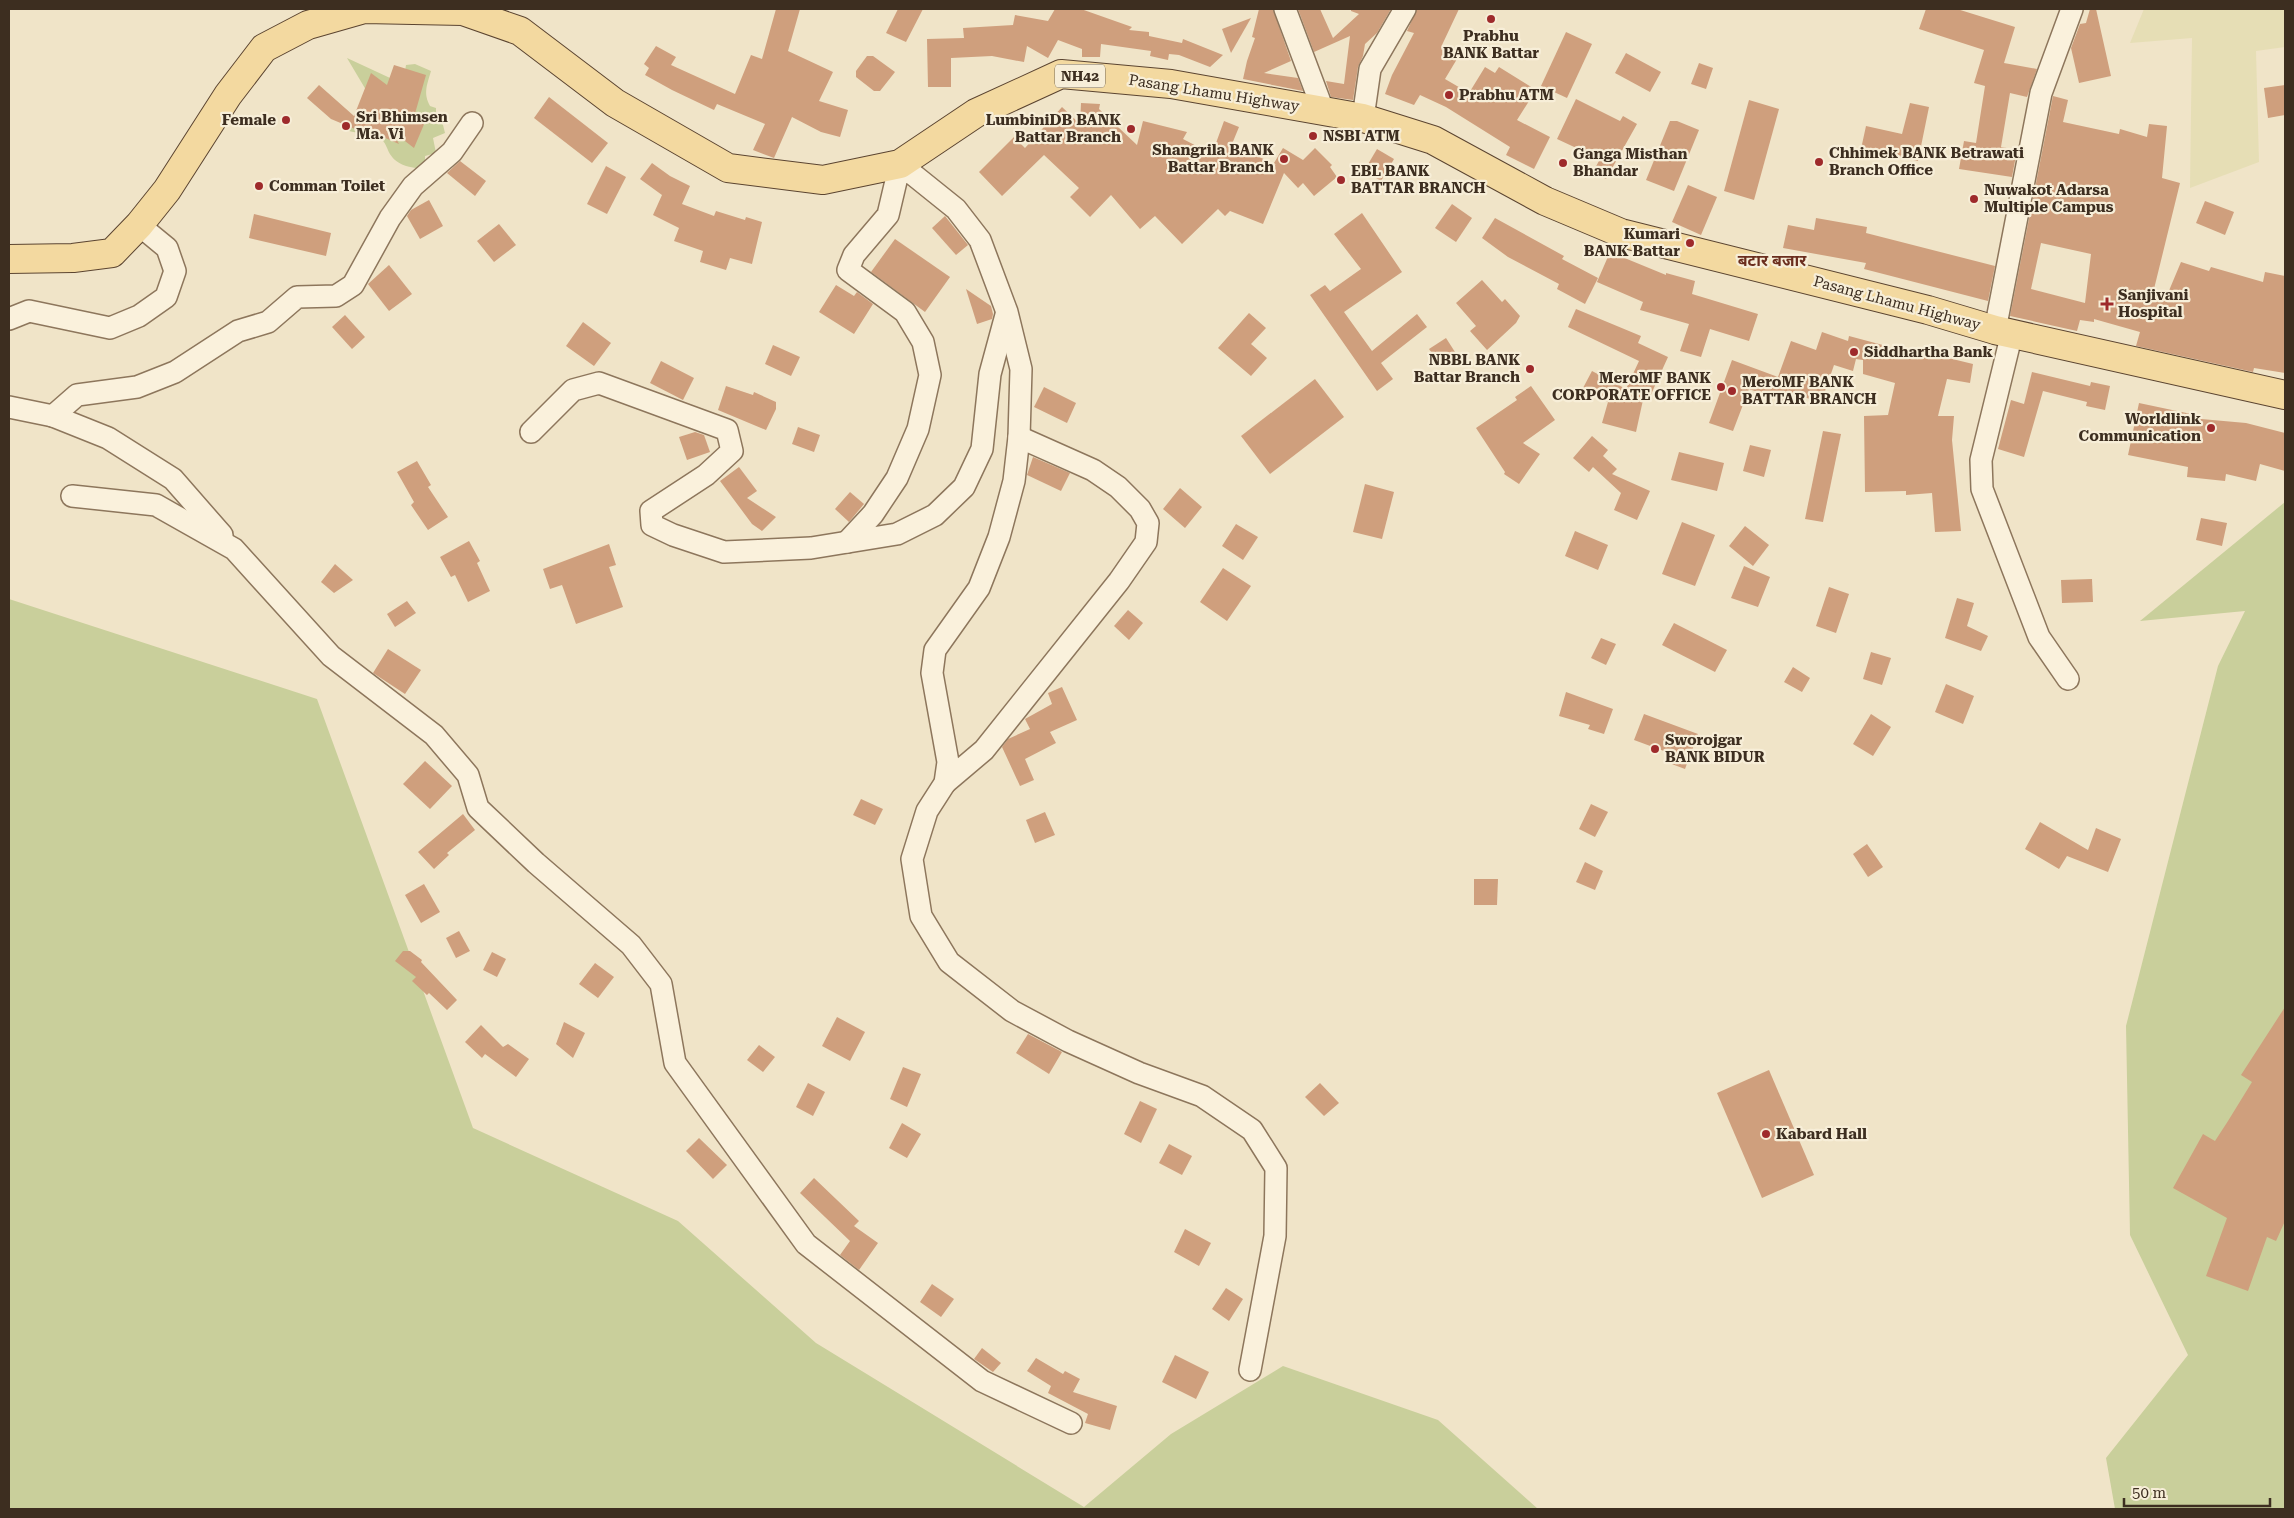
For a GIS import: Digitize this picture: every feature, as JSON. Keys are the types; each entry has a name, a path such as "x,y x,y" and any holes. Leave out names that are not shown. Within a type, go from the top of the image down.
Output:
{"main road":[{"name":"Pasang Lhamu Highway","path":"9,259 73,258 112,252 139,226 167,190 228,95 264,48 308,25 364,9 463,11 520,32 615,103 728,168 823,180 900,164 976,113 1061,74 1171,84 1363,118 1433,140 1545,201 1621,233 1928,310 2003,331 2285,395"}],"street":[{"path":"1284,9 1323,110"},
{"path":"1363,118 1370,69 1405,9"},
{"path":"2068,679 2039,637 1982,489 1981,460 2041,93 2072,9"},
{"path":"53,416 76,395 137,387 175,372 238,331 268,322 297,297 336,296 353,285 390,218 413,186 452,152 472,123"},
{"path":"847,542 873,514 897,478 918,430 930,375 923,342 905,312 848,270 854,255 888,215 900,164 956,209 980,240 1007,312 1021,369 1019,437 1014,481 999,537 979,588 936,650 932,673 948,762 945,783"},
{"path":"9,319 29,311 110,328 139,316 166,297 175,271 167,248 139,226"},
{"path":"531,432 573,390 599,383 727,430 732,451 706,475 651,511 652,525 673,535 724,552 811,548 898,534 935,515 964,487 982,449 990,374 1007,312"},
{"path":"9,406 53,416 108,438 173,480 331,656 434,736 468,775 478,808 536,862 631,945 661,984 675,1063 806,1244 982,1381 1071,1424"},
{"path":"1019,437 1093,470 1118,487 1140,509 1148,523 1146,542 1119,581 984,750 945,783 927,811 912,859 921,916 950,962 1012,1011 1068,1041 1139,1073 1202,1096 1252,1130 1276,1168 1275,1236 1250,1370"},
{"path":"72,496 156,505 234,549"}],"shaded area":[{"path":"2144,9 2285,9 2285,47 2256,51 2259,162 2190,188 2192,38 2130,43"}],"green space":[{"path":"347,58 403,84 406,65 415,64 431,71 426,89 427,97 430,106 436,108 436,117 443,125 445,133 433,138 436,153 425,156 425,166 413,168 399,163 378,136 371,133 347,130 357,117 366,90"},
{"path":"2285,502 2285,1509 2115,1509 2106,1458 2188,1355 2130,1235 2126,1026 2218,666 2245,611 2140,621"},
{"path":"9,599 317,699 473,1128 678,1221 816,1343 1084,1507 1171,1434 1283,1366 1438,1420 1538,1509 9,1509"}],"building":[{"path":"776,9 800,9 788,51 833,72 819,101 848,110 840,137 821,132 792,117 774,158 753,150 765,124 717,104 714,110 672,90 645,75 649,68 644,64 656,46 676,57 671,65 735,94 751,55 762,59"},
{"path":"898,9 923,9 906,42 886,33"},
{"path":"1055,9 1081,9 1132,27 1129,30 1149,32 1149,36 1182,43 1183,39 1223,55 1210,67 1179,55 1169,54 1168,60 1150,56 1151,51 1101,44 1100,57 1082,57 1082,49 1058,40 1048,58 1027,46 1024,62 992,56 951,58 951,87 928,87 927,39 964,38 963,28 1013,25 1015,15 1048,21"},
{"path":"1259,9 1273,9 1291,61 1264,73 1298,78 1303,91 1243,79 1255,38 1252,37"},
{"path":"1298,9 1320,9 1333,38 1359,14 1351,11 1351,9 1391,9 1377,33 1365,44 1363,56 1358,67 1353,100 1331,97 1326,81 1344,84 1350,36 1314,52"},
{"path":"1417,9 1459,9 1442,45 1460,54 1445,79 1469,93 1485,67 1495,73 1499,67 1536,90 1517,120 1550,137 1534,169 1506,155 1510,147 1446,107 1420,95 1414,105 1385,94 1392,75 1414,33 1407,31"},
{"path":"1926,9 1957,9 2015,27 2004,63 2037,69 2027,97 2010,93 2001,147 2017,150 2012,177 1959,169 1964,141 1976,143 1985,86 1974,83 1984,50 1919,29"},
{"path":"2090,9 2096,9 2111,76 2079,83 2071,48 2080,24 2086,23"},
{"path":"1251,18 1231,53 1222,29"},
{"path":"1566,32 1592,44 1567,98 1541,86"},
{"path":"1626,53 1661,72 1650,92 1615,73"},
{"path":"867,56 873,56 895,72 880,91 874,91 856,77 856,71"},
{"path":"1699,63 1713,68 1706,89 1691,84"},
{"path":"394,65 426,75 414,117 425,122 414,148 392,131 399,144 374,133 374,137 331,119 307,98 319,85 354,116 371,73 387,85"},
{"path":"2285,85 2285,115 2268,118 2264,88"},
{"path":"2053,96 2068,100 2063,122 2119,134 2120,129 2147,137 2149,124 2167,126 2162,178 2180,183 2154,289 2168,293 2181,262 2209,271 2211,267 2263,282 2265,272 2285,276 2285,373 2254,368 2253,372 2136,346 2140,332 2094,319 2094,322 2080,320 2077,331 2010,316","holes":["2041,243 2091,254 2085,303 2031,289"]},
{"path":"549,97 608,143 592,163 534,118"},
{"path":"1576,99 1620,121 1623,116 1637,124 1606,179 1593,172 1600,159 1557,139"},
{"path":"1749,100 1779,109 1754,200 1724,191"},
{"path":"1081,103 1100,104 1099,109 1137,145 1143,121 1187,132 1183,139 1212,154 1224,121 1239,127 1232,144 1276,165 1274,163 1283,148 1303,160 1315,148 1332,165 1330,167 1337,177 1314,196 1303,183 1298,188 1284,173 1263,224 1230,211 1225,216 1218,209 1182,244 1155,216 1140,229 1111,195 1090,217 1070,197 1079,188 1044,155 1002,196 979,172 1014,137 1025,148 1062,107 1080,124"},
{"path":"1910,103 1929,107 1918,161 1861,149 1866,126 1902,134"},
{"path":"1670,121 1677,121 1699,130 1674,191 1646,180"},
{"path":"1377,149 1394,159 1381,181 1364,171"},
{"path":"460,161 486,181 475,196 447,173"},
{"path":"652,163 670,176 690,186 682,204 714,216 716,211 745,220 746,217 762,222 752,264 730,258 726,270 700,262 703,251 674,241 679,228 653,215 662,195 640,179"},
{"path":"606,166 626,177 607,214 587,204"},
{"path":"1688,185 1717,197 1701,235 1672,222"},
{"path":"429,200 443,226 420,239 407,216 411,210"},
{"path":"2205,201 2234,212 2225,235 2196,223"},
{"path":"1452,204 1472,218 1456,242 1435,228"},
{"path":"1362,213 1402,272 1344,312 1372,351 1417,314 1427,327 1381,363 1393,379 1377,391 1310,295 1325,285 1330,291 1361,269 1334,234"},
{"path":"254,214 331,233 326,256 249,238"},
{"path":"945,216 968,245 956,255 932,228"},
{"path":"1495,218 1564,256 1562,259 1598,278 1585,304 1557,289 1559,284 1508,257 1482,238"},
{"path":"1816,218 1867,227 1866,233 1995,266 1988,301 1864,269 1866,263 1783,248 1788,225 1814,230"},
{"path":"499,224 516,245 494,262 477,241"},
{"path":"895,239 950,277 925,312 871,272"},
{"path":"1610,252 1666,275 1666,273 1695,281 1692,294 1758,314 1749,341 1710,329 1701,357 1680,351 1689,324 1640,310 1643,302 1597,282"},
{"path":"389,265 412,294 389,311 368,284"},
{"path":"1482,280 1502,302 1505,299 1520,316 1516,323 1487,350 1470,331 1476,326 1456,303"},
{"path":"836,285 854,296 857,292 873,304 854,334 819,312"},
{"path":"966,289 991,306 992,319 977,324"},
{"path":"1576,309 1641,336 1638,343 1668,357 1648,401 1643,400 1636,432 1602,423 1608,402 1583,388 1592,371 1626,389 1639,361 1568,327"},
{"path":"1249,313 1266,328 1251,344 1267,358 1251,376 1218,348"},
{"path":"345,315 365,337 352,349 332,327"},
{"path":"583,322 611,343 594,366 566,346"},
{"path":"1822,332 1848,341 1849,336 1935,359 1936,355 1973,364 1970,383 1947,379 1938,416 1954,416 1952,440 1961,531 1935,532 1932,493 1906,495 1906,491 1865,492 1864,416 1888,415 1895,383 1863,374 1863,360 1856,359 1853,371 1834,365 1821,403 1790,392 1786,402 1749,389 1733,431 1709,423 1732,360 1778,377 1791,341 1816,350"},
{"path":"1446,338 1455,352 1439,363 1429,349"},
{"path":"773,345 800,357 791,376 765,364"},
{"path":"661,361 694,378 683,400 650,383"},
{"path":"2032,372 2090,386 2091,382 2110,386 2105,410 2086,406 2087,402 2043,391 2024,457 1998,449 2011,400 2024,404"},
{"path":"1315,379 1344,417 1270,474 1241,436"},
{"path":"726,386 753,395 754,392 776,402 776,409 766,430 718,410"},
{"path":"1531,386 1555,420 1523,443 1540,454 1519,484 1504,474 1505,472 1476,428 1517,400 1515,397"},
{"path":"1044,387 1076,403 1067,423 1034,407"},
{"path":"2139,403 2191,414 2190,418 2246,423 2285,433 2285,471 2260,464 2256,481 2226,474 2225,481 2187,477 2188,467 2128,455"},
{"path":"798,427 820,435 814,452 792,444"},
{"path":"1823,431 1841,434 1823,522 1805,519"},
{"path":"695,432 704,435 710,452 687,460 679,437"},
{"path":"1592,436 1608,450 1603,456 1617,469 1612,474 1650,491 1637,520 1614,510 1621,493 1593,467 1589,472 1573,458"},
{"path":"1750,445 1771,450 1764,477 1743,471"},
{"path":"1679,452 1724,463 1717,491 1671,480"},
{"path":"1033,457 1070,473 1061,491 1027,475"},
{"path":"417,461 431,485 428,487 448,517 428,530 411,505 414,502 397,472"},
{"path":"739,467 757,491 747,498 776,517 762,531 752,524 720,481"},
{"path":"1365,484 1394,492 1382,539 1353,532"},
{"path":"1180,488 1202,507 1185,528 1163,509"},
{"path":"850,492 864,504 849,522 835,509"},
{"path":"2201,518 2227,523 2222,546 2196,540"},
{"path":"1682,522 1715,535 1695,586 1662,574"},
{"path":"1236,524 1258,537 1243,560 1222,546"},
{"path":"1745,526 1769,545 1753,566 1729,546"},
{"path":"1575,531 1608,545 1598,570 1565,556"},
{"path":"469,541 480,561 477,563 490,591 468,602 455,575 451,577 440,557"},
{"path":"609,544 616,565 609,567 623,607 576,624 562,585 550,589 543,569"},
{"path":"335,564 353,580 334,593 321,582"},
{"path":"1744,566 1770,577 1758,607 1731,598"},
{"path":"1223,568 1251,586 1227,621 1200,602"},
{"path":"2092,579 2093,602 2062,603 2061,580"},
{"path":"1829,587 1849,594 1836,633 1816,626"},
{"path":"1957,598 1974,603 1967,626 1988,636 1981,651 1945,638"},
{"path":"407,601 416,613 395,627 387,614"},
{"path":"1128,610 1143,623 1129,640 1114,626"},
{"path":"1674,623 1727,650 1715,672 1662,645"},
{"path":"1601,638 1616,644 1606,665 1591,658"},
{"path":"388,649 421,670 405,694 373,673"},
{"path":"1871,652 1891,658 1882,685 1863,679"},
{"path":"1793,667 1810,678 1802,692 1784,682"},
{"path":"1946,684 1974,696 1963,724 1935,712"},
{"path":"1062,687 1077,720 1050,732 1056,743 1025,759 1034,780 1020,786 1002,747 1008,739 1030,729 1025,719 1052,704 1048,693"},
{"path":"1566,692 1613,709 1604,734 1588,729 1590,725 1559,716"},
{"path":"1644,714 1698,734 1685,769 1669,763 1672,754 1634,740"},
{"path":"1871,714 1891,727 1873,756 1853,744"},
{"path":"425,761 452,786 430,809 403,784"},
{"path":"861,799 883,809 875,825 853,815"},
{"path":"1591,804 1608,812 1595,837 1579,829"},
{"path":"1045,812 1055,835 1035,843 1026,820"},
{"path":"463,814 475,830 447,853 449,855 434,869 418,852"},
{"path":"2040,822 2088,850 2096,828 2121,839 2108,872 2067,856 2059,869 2025,849"},
{"path":"1867,844 1883,867 1868,877 1853,854"},
{"path":"1585,862 1603,871 1595,890 1576,882"},
{"path":"1474,879 1498,879 1497,905 1474,905"},
{"path":"424,884 440,912 421,923 405,895"},
{"path":"459,931 470,951 456,958 446,938"},
{"path":"403,951 410,951 422,960 421,962 457,1000 447,1010 429,993 427,995 412,981 416,977 395,961"},
{"path":"492,952 506,959 497,977 483,970"},
{"path":"595,963 614,977 598,998 579,984"},
{"path":"2285,1007 2285,1221 2276,1241 2267,1237 2248,1291 2206,1276 2227,1218 2173,1188 2203,1134 2215,1141 2228,1121 2252,1082 2241,1075"},
{"path":"837,1017 865,1032 850,1061 822,1046"},
{"path":"564,1022 585,1033 573,1058 556,1044"},
{"path":"481,1025 503,1047 508,1044 529,1059 516,1077 485,1054 482,1058 465,1042"},
{"path":"1028,1034 1062,1052 1049,1074 1016,1053"},
{"path":"759,1045 775,1057 763,1072 747,1060"},
{"path":"903,1067 921,1074 907,1107 890,1099"},
{"name":"Kabard Hall","path":"1769,1070 1814,1175 1762,1198 1717,1093"},
{"path":"808,1083 825,1092 813,1116 796,1107"},
{"path":"1320,1083 1339,1103 1324,1116 1305,1097"},
{"path":"1140,1101 1157,1109 1141,1143 1124,1134"},
{"path":"902,1123 921,1134 907,1158 889,1148"},
{"path":"699,1138 727,1165 713,1179 686,1151"},
{"path":"1169,1144 1192,1156 1182,1175 1159,1163"},
{"path":"814,1178 859,1221 854,1226 878,1243 859,1270 840,1255 850,1241 800,1193"},
{"path":"1185,1229 1211,1243 1199,1266 1174,1252"},
{"path":"932,1284 954,1299 941,1317 920,1302"},
{"path":"1226,1288 1243,1299 1229,1321 1212,1309"},
{"path":"982,1348 1001,1363 993,1372 974,1359"},
{"path":"1175,1355 1209,1372 1196,1399 1162,1382"},
{"path":"1036,1358 1063,1374 1065,1371 1080,1379 1073,1392 1117,1406 1110,1430 1085,1423 1088,1414 1048,1393 1051,1386 1027,1371"}],"place":[{"name":"Prabhu BANK Battar","path":"1491,19"},
{"name":"Prabhu ATM","path":"1449,95"},
{"name":"Female","path":"286,120"},
{"name":"Sri Bhimsen Ma. Vi","path":"346,126"},
{"name":"LumbiniDB BANK Battar Branch","path":"1131,129"},
{"name":"NSBI ATM","path":"1313,136"},
{"name":"Shangrila BANK Battar Branch","path":"1284,159"},
{"name":"Chhimek BANK Betrawati Branch Office","path":"1819,162"},
{"name":"Ganga Misthan Bhandar","path":"1563,163"},
{"name":"EBL BANK BATTAR BRANCH","path":"1341,180"},
{"name":"Comman Toilet","path":"259,186"},
{"name":"Nuwakot Adarsa Multiple Campus","path":"1974,199"},
{"name":"Kumari BANK Battar","path":"1690,243"},
{"name":"Sanjivani Hospital","path":"2107,304"},
{"name":"Siddhartha Bank","path":"1854,352"},
{"name":"NBBL BANK Battar Branch","path":"1530,369"},
{"name":"MeroMF BANK CORPORATE OFFICE","path":"1721,387"},
{"name":"MeroMF BANK BATTAR BRANCH","path":"1732,391"},
{"name":"Worldlink Communication","path":"2211,428"},
{"name":"Sworojgar BANK BIDUR","path":"1655,749"},
{"name":"Kabard Hall","path":"1766,1134"}],"district":[{"name":"बटार बजार","path":"1772,260"}]}
